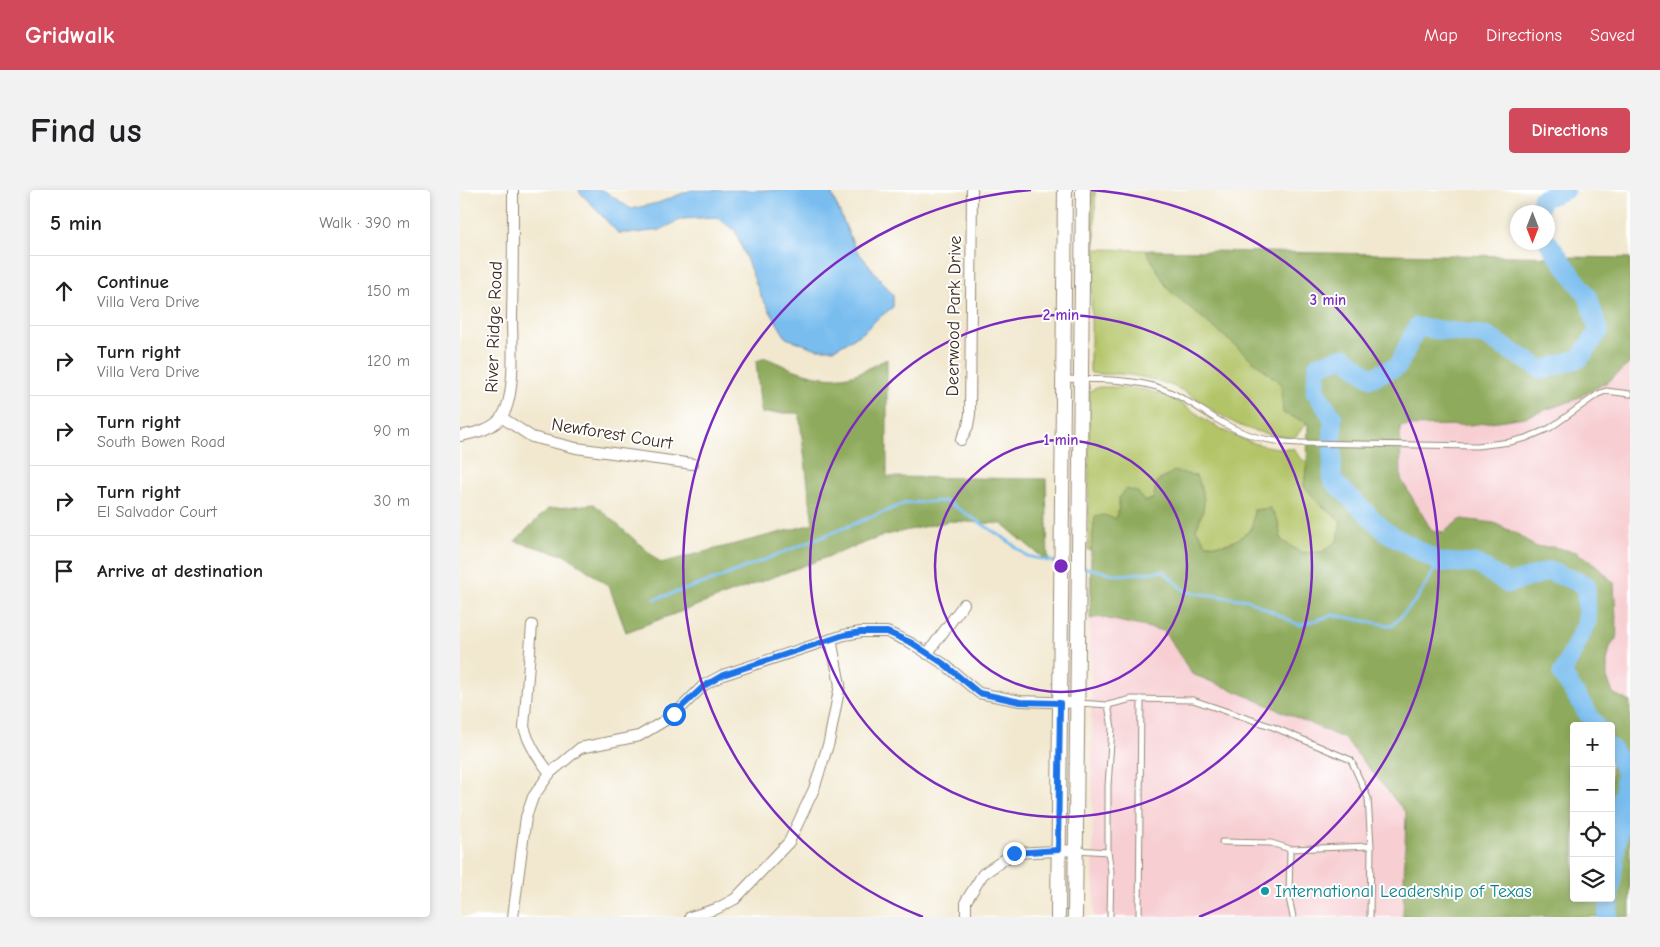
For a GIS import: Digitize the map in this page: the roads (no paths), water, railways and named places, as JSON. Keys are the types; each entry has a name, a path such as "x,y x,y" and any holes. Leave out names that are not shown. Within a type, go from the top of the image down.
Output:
{"main road":[{"path":"1058,917 1065,190"},
{"path":"1075,917 1083,190"}],"street":[{"name":"River Ridge Road","path":"460,436 476,433 491,426 502,417 508,403 512,365 513,190"},
{"name":"Deerwood Park Drive","path":"961,440 968,426 970,414 972,190"},
{"name":"Newforest Court","path":"502,417 532,437 576,448 693,464"},
{"path":"927,654 964,604"},
{"path":"532,625 524,727 527,739 536,757 550,773"},
{"path":"513,917 526,817 533,797 550,773 580,748 639,736 674,714 704,686 723,675 830,639 861,632 887,632 912,643 944,664 979,693 1020,702 1077,703"},
{"path":"690,917 716,909 734,899 789,842 814,789 829,742 840,686 830,639"},
{"path":"966,917 966,901 983,874 1014,853 1076,850"}],"lane":[{"path":"1063,379 1141,382 1173,394 1244,434 1275,442 1300,443 1477,446 1510,442 1526,438 1550,428 1598,394 1606,392 1629,394"},
{"path":"1077,703 1108,705 1132,699 1194,700 1273,727 1351,760 1368,798 1371,846 1370,917"},
{"path":"1139,917 1141,699"},
{"path":"1108,705 1112,728 1108,786 1108,852 1111,871 1110,917"},
{"path":"1222,842 1271,843 1290,849 1371,846"},
{"path":"1290,849 1289,898 1293,917"},
{"path":"1076,850 1108,852"}],"water":[{"path":"578,190 603,190 631,209 658,203 691,190 830,190 855,248 893,295 893,307 864,332 834,349 817,349 786,338 761,296 735,230 716,217 682,219 660,230 618,233"}],"waterway":[{"path":"1540,205 1542,199 1565,190"},
{"path":"1554,250 1588,297 1599,331 1580,358 1543,370 1486,336 1417,327 1398,366 1371,378 1344,357 1318,365 1315,391 1333,418 1332,480 1386,532 1439,562 1478,564 1508,584 1549,571 1586,585 1587,622 1562,674 1593,722"},
{"path":"655,599 714,580 906,503 946,501 1004,538 1027,556 1059,563"},
{"path":"1082,567 1119,575 1163,571 1186,592 1248,600 1299,625 1334,615 1392,626 1417,599 1439,562"},
{"path":"1615,754 1626,771 1615,857"},
{"path":"1607,917 1609,902"}],"place":[{"name":"International Leadership of Texas","path":"1265,891"}]}
